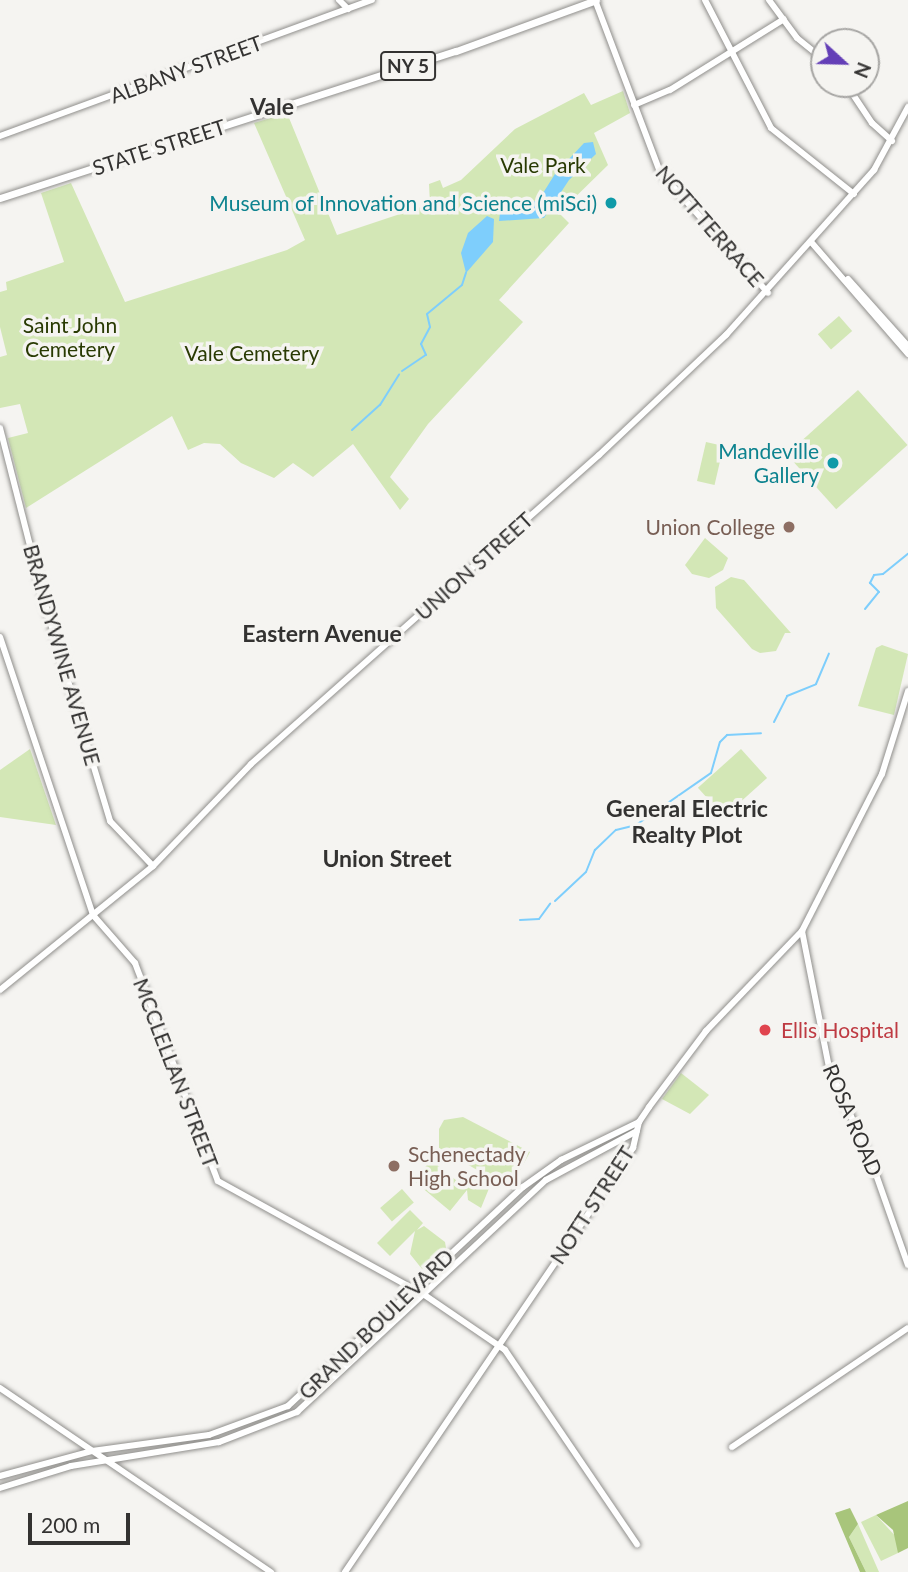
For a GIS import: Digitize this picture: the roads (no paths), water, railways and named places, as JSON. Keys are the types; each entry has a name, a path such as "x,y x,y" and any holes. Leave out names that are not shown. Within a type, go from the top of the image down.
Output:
{"main road":[{"name":"STATE STREET","path":"0,198 435,58 596,0"}],"street":[{"path":"339,0 348,9"},
{"name":"ALBANY STREET","path":"0,135 372,0"},
{"name":"NOTT TERRACE","path":"596,0 660,172 768,293"},
{"path":"705,0 771,128 854,194"},
{"path":"769,0 797,38 810,49"},
{"path":"634,105 662,94 732,54 784,19"},
{"path":"855,98 872,123 892,141"},
{"name":"UNION STREET","path":"0,990 153,866 251,764 599,455 768,293 854,194 892,141 908,107"},
{"path":"812,243 908,346"},
{"path":"812,243 908,354"},
{"name":"BRANDYWINE AVENUE","path":"0,428 45,604 110,821 153,866"},
{"name":"MCCLELLAN STREET","path":"0,637 93,915 135,963 218,1181 414,1288 499,1345 637,1544"},
{"name":"NOTT STREET","path":"345,1572 633,1149 639,1122 705,1031 802,931 882,774 908,691"},
{"name":"ROSA ROAD","path":"802,931 829,1067 873,1163 908,1265"},
{"name":"GRAND BOULEVARD","path":"0,1476 92,1451 209,1435 288,1406 545,1169 639,1122"},
{"name":"GRAND BOULEVARD","path":"0,1488 104,1459 219,1442 297,1412 546,1180 637,1131"},
{"path":"732,1447 908,1328"},
{"path":"0,1388 271,1572"}],"water":[{"path":"593,142 596,154 569,180 544,218 499,221 500,213 519,202 538,201 555,174 584,143"},
{"path":"487,216 494,219 493,242 466,273 461,253 468,233"}],"waterway":[{"path":"402,371 426,355 421,344 430,327 427,314 462,285 466,273"},
{"path":"352,430 380,405 399,374"},
{"path":"865,609 879,592 870,583 874,575 883,574 908,554"},
{"path":"774,722 787,696 816,684 829,654"},
{"path":"555,901 586,872 595,850 616,830 636,825 711,773 720,742 727,735 761,733"},
{"path":"520,920 539,919 550,904"}],"place":[{"name":"Museum of Innovation and Science (miSci)","path":"611,203"},
{"name":"Mandeville Gallery","path":"833,463"},
{"name":"Union College","path":"789,527"},
{"name":"Ellis Hospital","path":"765,1030"},
{"name":"Schenectady High School","path":"394,1166"}],"district":[{"name":"Vale","path":"272,106"},
{"name":"Eastern Avenue","path":"322,633"},
{"name":"General Electric Realty Plot","path":"687,821"},
{"name":"Union Street","path":"387,858"}],"park label":[{"name":"Vale Park","path":"543,165"},
{"name":"Saint John Cemetery","path":"70,337"},
{"name":"Vale Cemetery","path":"252,353"}]}
